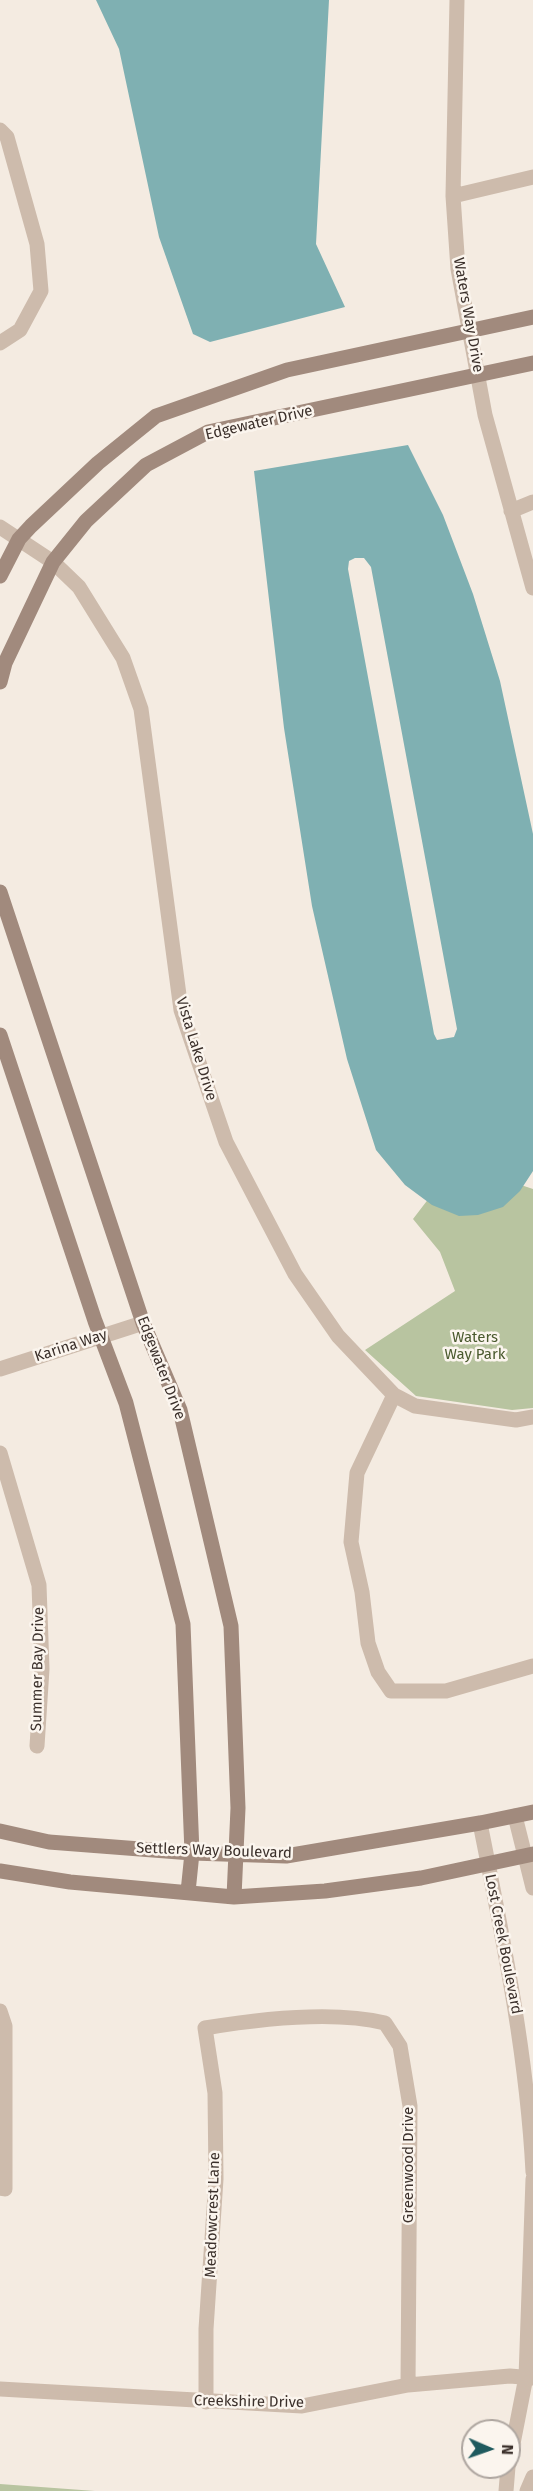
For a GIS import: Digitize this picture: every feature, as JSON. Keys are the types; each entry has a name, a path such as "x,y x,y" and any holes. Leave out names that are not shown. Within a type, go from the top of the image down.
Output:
{"street":[{"name":"Waters Way Drive","path":"457,0 453,196 458,269 485,415 533,588"},
{"path":"0,130 8,137 37,244 41,291 20,330 0,343"},
{"path":"453,196 533,177"},
{"path":"0,576 18,539 98,464 156,416 287,370 533,317"},
{"name":"Edgewater Drive","path":"0,682 5,663 53,562 86,521 146,465 208,432 533,363"},
{"path":"511,511 533,502"},
{"name":"Vista Lake Drive","path":"0,527 53,562 79,587 123,658 141,709 181,1010 226,1142 295,1274 338,1336 394,1395 415,1406 516,1420 533,1417"},
{"name":"Edgewater Drive","path":"0,892 142,1323 180,1410 231,1626 238,1808 234,1897"},
{"path":"0,1035 101,1336 126,1403 183,1624 192,1853 188,1892"},
{"name":"Karina Way","path":"0,1369 142,1323"},
{"path":"394,1395 357,1473 351,1542 362,1592 368,1643 378,1672 391,1691 446,1690 533,1666"},
{"name":"Summer Bay Drive","path":"0,1453 39,1585 42,1669 37,1746"},
{"name":"Settlers Way Boulevard","path":"0,1831 49,1842 192,1853 286,1856 533,1812"},
{"path":"515,1816 529,1854 533,1888"},
{"name":"Lost Creek Boulevard","path":"480,1823 515,2006 530,2121 533,2172"},
{"path":"0,1870 70,1882 234,1897 336,1890 421,1878 529,1854"},
{"path":"0,2011 5,2026 5,2189 0,2188"},
{"name":"Greenwood Drive","path":"205,2028 258,2019 365,2018 385,2023 399,2046 410,2106 408,2385"},
{"name":"Meadowcrest Lane","path":"205,2028 214,2093 216,2180 206,2329 206,2402"},
{"path":"520,2419 529,2378 533,2179"},
{"name":"Creekshire Drive","path":"0,2389 302,2406 408,2385 529,2378"},
{"path":"527,2491 533,2477"}],"green space":[{"name":"Waters Way Park","path":"512,1182 533,1189 533,1408 512,1410 416,1396 365,1350 455,1291 440,1252 413,1219 436,1189"},
{"path":"0,2484 95,2491 0,2491"}],"water":[{"path":"96,0 329,0 316,244 345,307 210,342 193,334 159,237 119,49"},
{"path":"408,445 443,515 473,594 500,681 533,834 533,1171 520,1191 503,1207 478,1215 459,1216 432,1205 405,1185 376,1150 347,1059 312,906 284,728 254,471","holes":["364,558 371,567 457,1029 454,1037 437,1040 434,1034 348,569 349,561"]}]}
